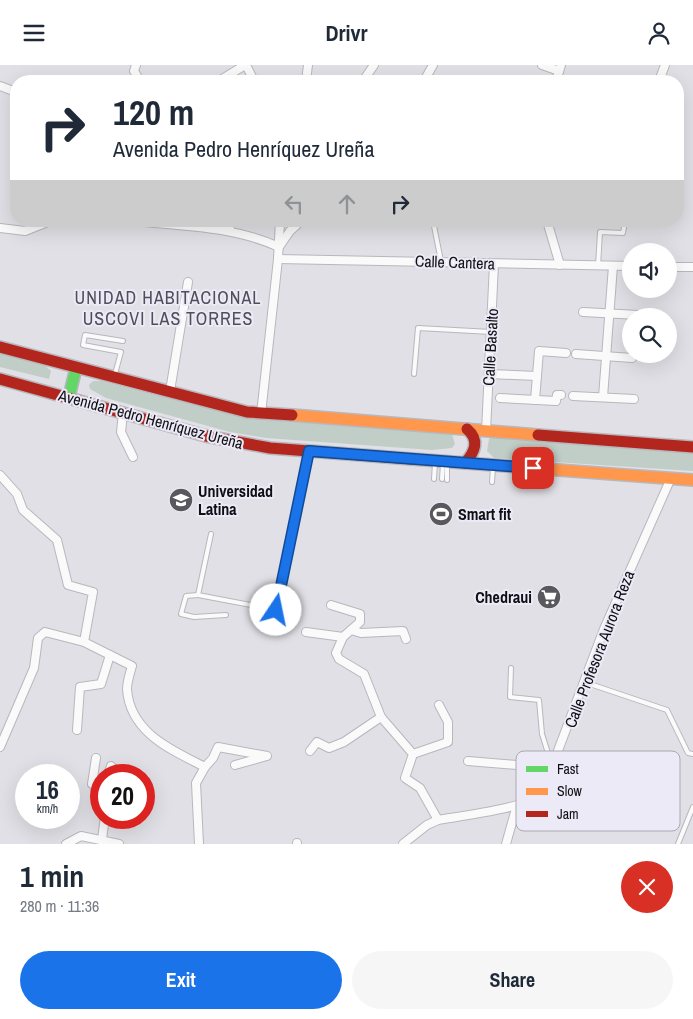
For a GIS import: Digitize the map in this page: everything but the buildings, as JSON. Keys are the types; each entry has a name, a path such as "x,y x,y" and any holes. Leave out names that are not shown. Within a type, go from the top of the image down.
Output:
{"main road":[{"name":"Avenida Pedro Henríquez Ureña","path":"0,347 261,414 693,447"},
{"path":"69,397 76,368"},
{"name":"Avenida Pedro Henríquez Ureña","path":"0,379 241,443 309,451 693,480"},
{"path":"466,463 475,452 476,445 475,437 467,429"},
{"path":"486,431 483,449 493,465"}],"street":[{"path":"229,75 245,65"},
{"path":"542,65 560,68"},
{"path":"0,229 25,231 35,227"},
{"path":"198,227 231,231 261,239 279,247"},
{"path":"229,227 231,231"},
{"path":"261,414 280,227"},
{"path":"279,247 294,227"},
{"path":"549,227 560,265"},
{"name":"Calle Cantera","path":"278,259 622,266"},
{"name":"Calle Basalto","path":"486,431 494,264"},
{"path":"602,397 613,266"},
{"path":"677,267 693,267"},
{"path":"170,391 188,282"},
{"path":"583,312 622,314"},
{"path":"535,400 539,351 566,353"},
{"path":"576,354 622,357"},
{"path":"489,374 536,376"},
{"path":"500,398 556,401 557,395 561,395"},
{"path":"573,396 634,399"},
{"path":"123,413 121,432 133,457"},
{"path":"0,475 17,494 23,510 57,540 68,585 93,592 84,642"},
{"name":"Calle Profesora Aurora Reza","path":"558,751 604,629 671,479"},
{"path":"331,605 360,614 360,623 343,637 337,648 339,659 364,674 381,717 413,754"},
{"path":"352,630 361,633 403,631 406,639"},
{"path":"306,632 343,637"},
{"path":"0,747 34,668 38,638 45,633 84,642 132,667 127,688 132,707 153,739 205,767"},
{"path":"77,730 80,687 101,684 110,655"},
{"path":"413,754 448,742 448,722 439,705"},
{"path":"310,751 317,742 329,748 344,742 381,717"},
{"path":"198,844 196,783 218,747 267,756 235,765"},
{"path":"413,754 405,778 420,787 438,820"},
{"path":"95,764 96,758"},
{"path":"468,761 516,765"},
{"name":"Calle Profesora Aurora Reza","path":"404,844 426,825 438,820 516,805"},
{"path":"506,844 516,809"},
{"path":"102,839 103,829"},
{"path":"66,844 81,836 119,844"}],"lane":[{"path":"434,227 441,261"},
{"path":"598,266 600,232 623,233 624,227"},
{"path":"414,374 418,328 491,333"},
{"path":"114,377 121,352 83,345 85,335 123,341"},
{"path":"226,615 194,617 181,613 186,595 198,595 276,610 309,451"},
{"path":"434,479 442,461"},
{"path":"442,461 444,480"},
{"path":"492,482 493,465"},
{"path":"198,595 211,534"},
{"path":"511,668 510,697 539,700 542,735 547,751"},
{"path":"584,682 667,710 688,753 693,754"},
{"path":"678,844 693,807"}],"shaded area":[{"path":"0,351 40,361 51,371 49,379 0,367"},
{"path":"93,381 101,381 245,418 452,434 455,444 452,448 432,450 266,438 230,432 106,398 90,389 89,385"},
{"path":"493,436 693,451 693,471 494,458 487,451 489,439"}],"traffic: fast":[{"path":"69,397 76,368"}],"traffic: slow":[{"path":"292,415 538,435"},
{"path":"412,459 693,480"}],"traffic: jam":[{"path":"0,347 247,412 292,415"},
{"path":"0,379 206,436 270,448 412,459"},
{"path":"465,463 475,446 474,437 467,429"},
{"path":"538,435 693,447"}],"place":[{"name":"Universidad Latina","path":"181,500"},
{"name":"Smart fit","path":"441,514"},
{"name":"Chedraui","path":"549,597"}],"district":[{"name":"UNIDAD HABITACIONAL USCOVI LAS TORRES","path":"168,308"}],"route":[{"path":"276,610 309,451 533,468"}]}
